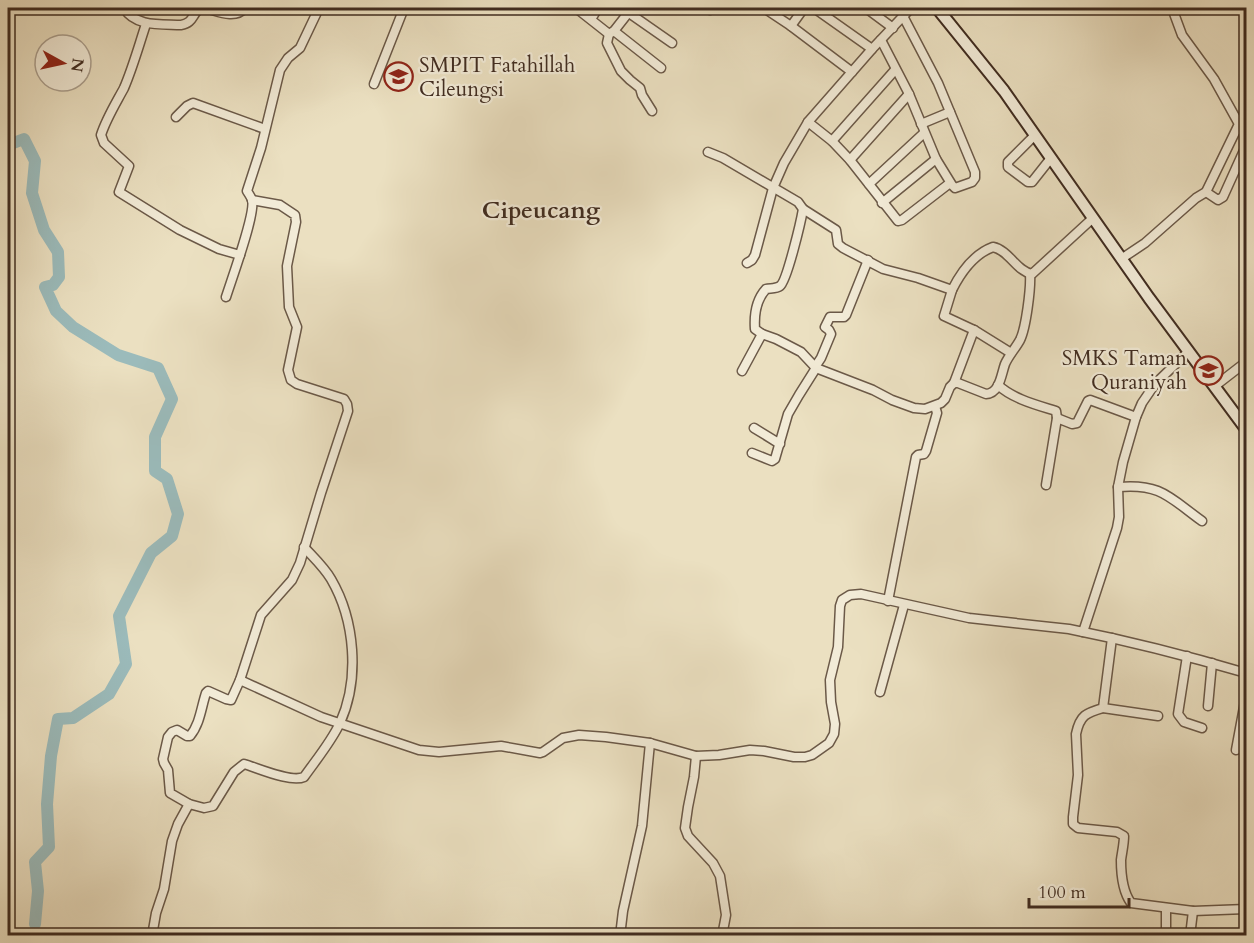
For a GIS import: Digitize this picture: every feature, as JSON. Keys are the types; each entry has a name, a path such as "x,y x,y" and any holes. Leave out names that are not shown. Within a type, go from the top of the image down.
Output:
{"street":[{"path":"123,8 127,13 146,24 186,24 200,8 234,14 238,14 244,8"},
{"path":"226,297 250,215 252,200 248,191 280,70 288,58 300,48 319,8"},
{"path":"374,84 404,8"},
{"path":"576,8 661,68"},
{"path":"591,19 598,8"},
{"path":"764,8 852,72"},
{"path":"791,26 804,8"},
{"path":"814,8 872,49"},
{"path":"866,8 892,28"},
{"path":"747,263 755,255 773,188 784,163 808,122 911,8"},
{"path":"937,8 1004,91 1122,260 1246,429"},
{"path":"1122,260 1206,192 1239,124 1214,79 1182,34 1172,8"},
{"path":"652,111 640,87 625,75 607,43 612,33 631,10 672,44"},
{"path":"881,40 909,94 936,159 950,183 954,188 972,182 976,176 950,112 903,16"},
{"path":"146,24 124,86 101,135 104,143 129,166 119,192 180,230 219,249 240,255"},
{"path":"832,141 895,70"},
{"path":"850,160 909,94"},
{"path":"176,117 193,103 265,129"},
{"path":"921,124 950,112"},
{"path":"808,122 832,141 850,160 897,220 900,221 950,183"},
{"path":"868,184 924,133"},
{"path":"1034,135 1008,162 1008,167 1028,183 1032,182 1051,158"},
{"path":"1206,192 1220,198 1246,146"},
{"path":"708,152 723,158 798,202 803,209 836,230 838,244 884,269 952,290"},
{"path":"882,202 936,159"},
{"path":"252,200 280,206 295,215 296,222 287,266 289,307 297,327 289,362 289,376 297,384 344,399 348,411 304,547 300,563 292,580 261,615 240,680 231,700 207,692 199,720 190,736 177,730 168,737 163,759 168,770 170,793 189,804 204,808 213,806 234,772 244,764 286,777 302,779 321,754 339,724 351,675 351,639 337,590 329,576 304,547"},
{"path":"803,209 784,281 777,288 766,289 756,307 755,329 762,334 801,352 815,368 873,390 902,404 925,409 945,399 954,383 974,330"},
{"path":"1030,274 1035,272 1093,218"},
{"path":"1011,353 974,330 944,316 952,290 959,277 974,259 993,247 999,249 1022,270 1030,274"},
{"path":"752,453 773,461 775,459 788,414 821,358 831,334 825,327 828,318 846,315 868,260"},
{"path":"954,383 986,394 994,392 1005,363 1021,338 1029,299 1030,274"},
{"path":"742,371 762,334"},
{"path":"1083,632 1117,528 1118,487 1136,417 1155,384 1189,351"},
{"path":"1215,386 1246,362"},
{"path":"998,385 1017,397 1056,411 1057,418 1046,485"},
{"path":"1057,418 1072,424 1077,423 1090,400 1136,417"},
{"path":"888,601 916,456 926,451 938,413 935,406"},
{"path":"754,428 780,444"},
{"path":"1118,487 1144,487 1170,496 1202,521"},
{"path":"240,680 339,724 409,747 433,752 501,746 540,753 563,738 579,735 650,743 696,756 750,750 799,758 812,755 833,738 835,730 830,680 838,647 839,612 842,600 850,595 861,594 969,618 1069,629 1246,673"},
{"path":"880,692 904,605"},
{"path":"1103,708 1112,638"},
{"path":"1187,657 1178,714 1184,722 1202,728"},
{"path":"1208,706 1212,663"},
{"path":"1236,750 1246,696"},
{"path":"1158,716 1103,708 1088,712 1082,717 1076,734 1078,775 1073,824 1078,828 1122,834 1124,839 1121,858 1122,872 1129,900 1134,904 1193,911 1246,909"},
{"path":"620,936 642,826 650,743"},
{"path":"696,756 685,828 688,836 713,863 720,876 726,915 722,936"},
{"path":"152,936 156,913 164,889 172,841 189,804"},
{"path":"1166,908 1166,936"},
{"path":"1190,936 1193,911"}],"waterway":[{"path":"8,145 24,139 35,161 32,193 44,230 58,252 59,277 53,285 45,287 56,311 73,327 118,355 158,368 172,399 155,437 155,471 167,479 178,514 172,536 151,553 119,616 126,664 109,694 73,718 58,719 51,756 47,804 49,847 35,862 38,891 35,924"}],"place":[{"name":"SMPIT Fatahillah Cileungsi","path":"398,77"},
{"name":"SMKS Taman Quraniyah","path":"1208,370"}],"district":[{"name":"Cipeucang","path":"541,210"}]}
